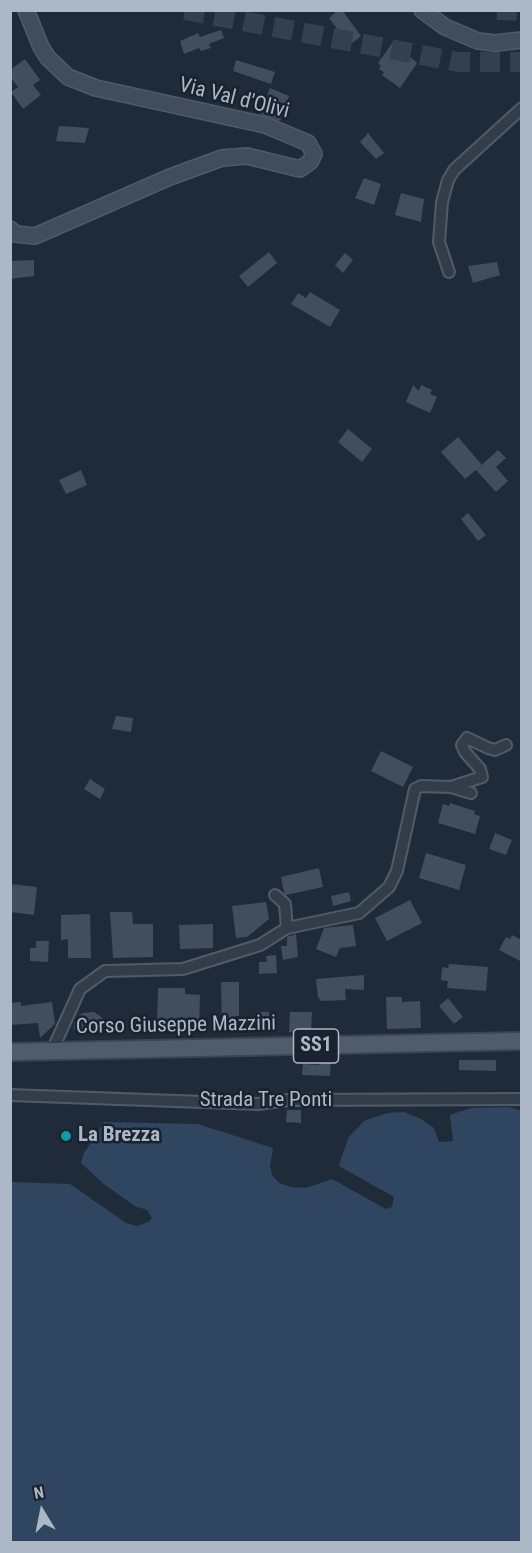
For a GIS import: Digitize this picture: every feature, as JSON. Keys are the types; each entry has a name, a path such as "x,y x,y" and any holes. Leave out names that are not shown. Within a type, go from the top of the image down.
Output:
{"main road":[{"name":"Corso Giuseppe Mazzini","path":"10,1052 522,1041"}],"street":[{"name":"Via Val d'Olivi","path":"10,229 16,234 34,236 195,166 222,158 247,156 300,169 310,162 314,154 308,143 265,125 96,88 68,77 41,47 26,10"},
{"path":"422,10 446,27 478,41 495,43 522,39"},
{"path":"448,272 439,242 442,202 448,180 454,170 522,108"},
{"name":"Corso Giuseppe Mazzini","path":"52,1051 80,989 105,971 183,969 260,945 287,928 359,913 389,887 397,871 413,791 421,786 451,787 482,777 480,769 465,752 464,740 470,738 495,750 506,745"},
{"path":"451,787 471,793"},
{"path":"275,895 285,904 287,928"},
{"name":"Strada Tre Ponti","path":"10,1095 258,1104 289,1101 522,1099"}],"water":[{"path":"509,1107 522,1111 521,1542 11,1542 11,1182 70,1184 126,1223 137,1226 152,1218 147,1210 135,1206 105,1185 81,1163 84,1153 104,1122 198,1124 273,1148 270,1166 272,1175 279,1183 306,1188 332,1179 386,1209 392,1207 394,1197 339,1166 348,1138 364,1121 387,1113 404,1112 421,1119 434,1128 439,1142 453,1141 450,1115 471,1108"}],"building":[{"path":"338,10 342,10 361,36 346,48 334,33 338,30 329,18"},
{"path":"221,30 224,38 209,44 211,48 201,51 199,48 184,54 180,41 198,33 200,37"},
{"path":"393,42 417,63 400,88 382,75 384,72 379,69 381,66 378,63"},
{"path":"25,59 40,80 33,85 41,95 23,109 11,92 18,87 10,77 10,70"},
{"path":"236,60 275,72 271,84 233,71"},
{"path":"270,88 289,96 280,121 260,114"},
{"path":"59,126 89,128 85,143 56,141"},
{"path":"368,133 384,153 376,159 360,142"},
{"path":"364,178 381,184 374,205 355,198"},
{"path":"401,193 424,199 421,222 395,215"},
{"path":"269,252 277,263 248,287 239,276"},
{"path":"345,253 353,260 343,273 335,265"},
{"path":"34,260 34,276 10,279 10,261"},
{"path":"497,262 500,275 473,283 468,266"},
{"path":"310,292 340,310 330,327 291,304 298,293 306,298"},
{"path":"413,385 419,391 421,385 432,390 430,394 437,397 430,413 406,402"},
{"path":"348,429 372,449 362,462 338,442"},
{"path":"458,437 482,465 465,479 441,452"},
{"path":"498,450 506,458 496,467 508,481 496,492 476,470"},
{"path":"81,470 87,485 66,494 59,480"},
{"path":"468,513 486,535 478,541 461,519"},
{"path":"116,716 133,718 131,732 112,729"},
{"path":"381,751 413,767 403,787 371,771"},
{"path":"90,779 105,789 100,799 84,789"},
{"path":"450,803 475,811 474,814 480,816 475,834 438,823 443,804 449,806"},
{"path":"495,833 512,840 506,855 489,849"},
{"path":"426,853 466,865 459,890 419,878"},
{"path":"319,868 323,887 286,895 284,893 281,877"},
{"path":"10,884 37,887 34,915 10,912"},
{"path":"349,892 351,901 333,906 331,896"},
{"path":"410,900 422,923 387,941 375,918"},
{"path":"266,902 269,919 247,937 236,938 232,906"},
{"path":"110,912 132,912 133,924 153,924 153,957 113,958"},
{"path":"90,914 91,958 68,958 68,939 61,940 61,915"},
{"path":"213,924 213,948 180,949 179,925"},
{"path":"353,925 356,946 340,948 336,957 316,949 324,928"},
{"path":"296,934 298,957 283,960 281,946 287,946 287,937"},
{"path":"512,935 522,940 522,962 499,950 506,937 510,939"},
{"path":"36,941 49,941 48,962 30,961 30,948 36,948"},
{"path":"276,955 277,973 259,974 259,962 267,962 266,956"},
{"path":"449,964 488,967 486,991 447,988 448,981 441,980 442,967 448,968"},
{"path":"364,975 364,990 345,989 346,1000 321,1001 318,997 316,979"},
{"path":"221,982 239,982 239,1016 235,1016 235,1031 222,1031"},
{"path":"158,988 185,988 185,994 200,995 199,1029 157,1028"},
{"path":"386,997 402,997 402,1002 420,1001 421,1028 387,1029"},
{"path":"448,998 463,1017 454,1024 439,1006"},
{"path":"21,1002 21,1006 52,1002 55,1024 40,1038 38,1023 10,1025 10,1003"},
{"path":"94,1012 104,1019 104,1028 74,1030 74,1023 82,1013"},
{"path":"257,1012 269,1012 269,1028 258,1028"},
{"path":"290,1012 312,1012 311,1033 289,1032"},
{"path":"320,1059 331,1059 330,1076 302,1075 303,1064 319,1065"},
{"path":"459,1060 496,1060 496,1071 459,1070"},
{"path":"287,1110 301,1110 301,1123 286,1122"}],"tunnel":[{"path":"185,10 458,62 522,62"},
{"path":"497,10 522,11"}],"place":[{"name":"La Brezza","path":"66,1136"}]}
